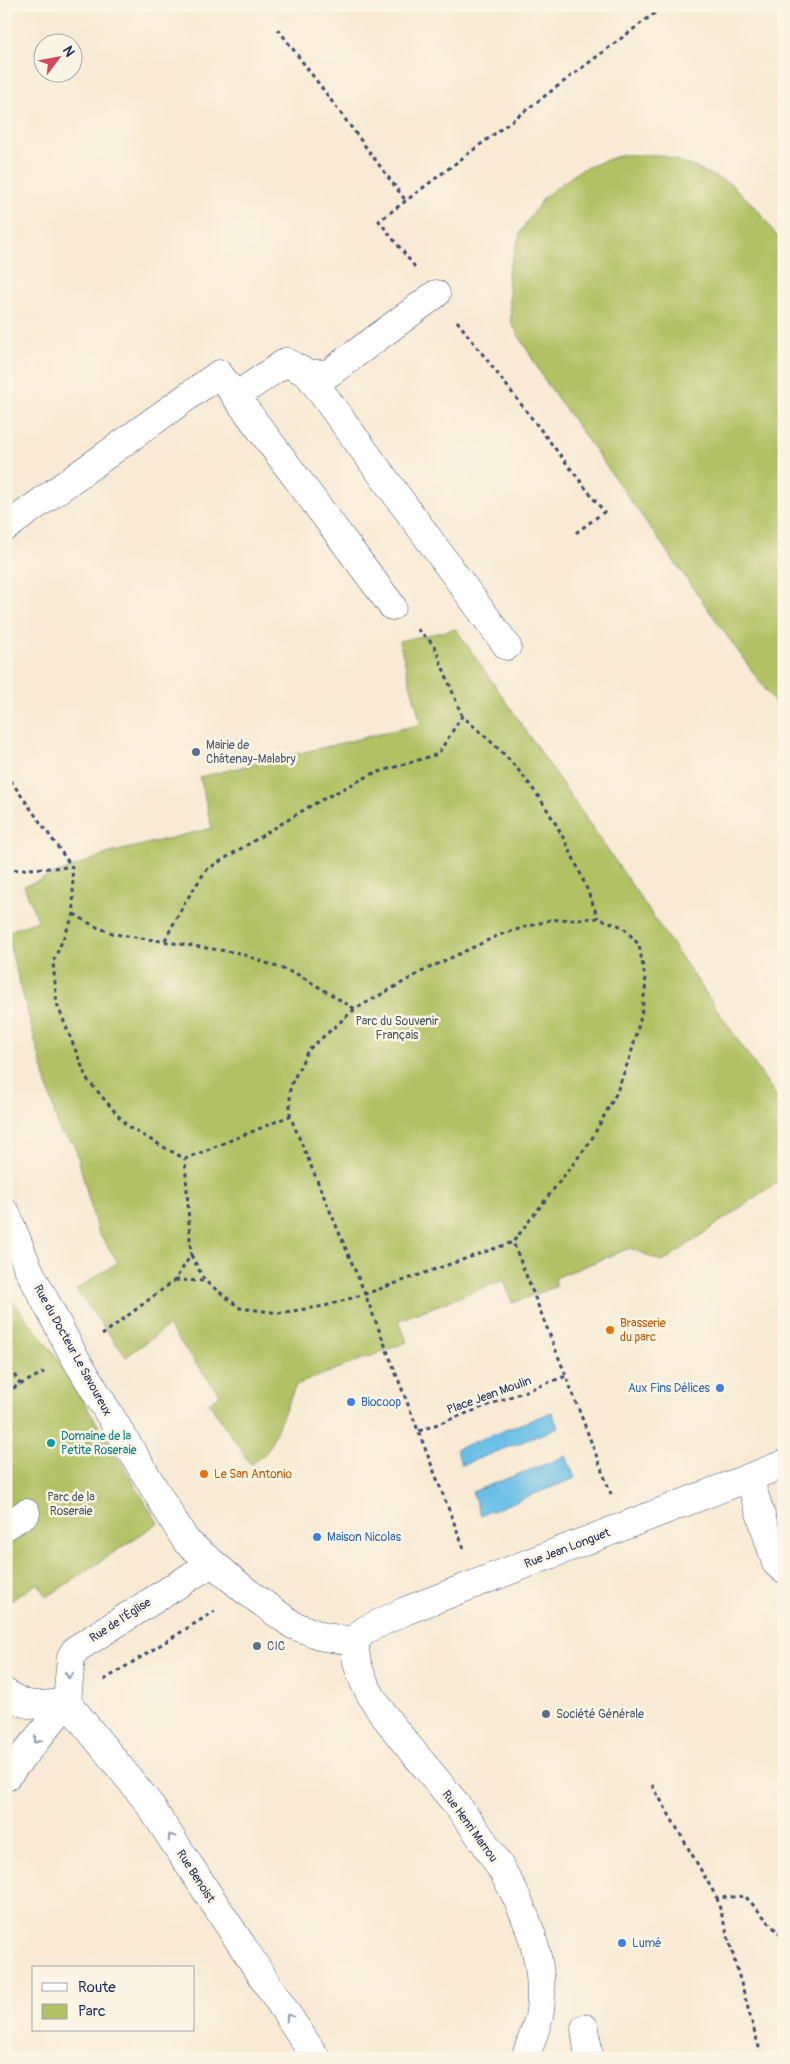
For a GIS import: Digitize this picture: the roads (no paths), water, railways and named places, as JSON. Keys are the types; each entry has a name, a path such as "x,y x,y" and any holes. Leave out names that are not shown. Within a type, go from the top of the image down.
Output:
{"street":[{"path":"308,374 328,374 436,294"},
{"path":"236,396 286,362 308,374 507,646"},
{"path":"6,527 219,374 392,606"},
{"name":"Rue du Docteur Le Savoureux","path":"6,1213 28,1268 74,1356 186,1541 246,1591 293,1625 324,1637 355,1640"},
{"name":"Rue Jean Longuet","path":"355,1640 365,1630 378,1623 477,1582 784,1464"},
{"path":"749,1478 776,1563 784,1570"},
{"name":"Rue de l'Église","path":"67,1702 71,1657 76,1649 212,1563"},
{"name":"Rue Henri Marrou","path":"355,1640 354,1653 373,1701 386,1720 442,1786 480,1836 496,1860 526,1920 541,1972 540,2012 525,2058"},
{"path":"6,1693 15,1700 30,1706 67,1702"},
{"path":"6,1777 67,1702"},
{"name":"Rue Benoist","path":"67,1702 147,1801 316,2058"},
{"path":"585,2028 589,2058"}],"water":[{"path":"552,1412 558,1428 462,1465 456,1449"},
{"path":"566,1456 575,1478 481,1515 472,1492"}],"place":[{"name":"Mairie de Châtenay-Malabry","path":"196,752"},
{"name":"Brasserie du parc","path":"610,1330"},
{"name":"Aux Fins Délices","path":"720,1388"},
{"name":"Biocoop","path":"351,1402"},
{"name":"Domaine de la Petite Roseraie","path":"51,1443"},
{"name":"Le San Antonio","path":"204,1474"},
{"name":"Maison Nicolas","path":"317,1537"},
{"name":"CIC","path":"257,1646"},
{"name":"Société Générale","path":"546,1714"},
{"name":"Lumé","path":"622,1943"}],"park label":[{"name":"Parc du Souvenir Français","path":"397,1028"},
{"name":"Parc de la Roseraie","path":"71,1504"}]}
